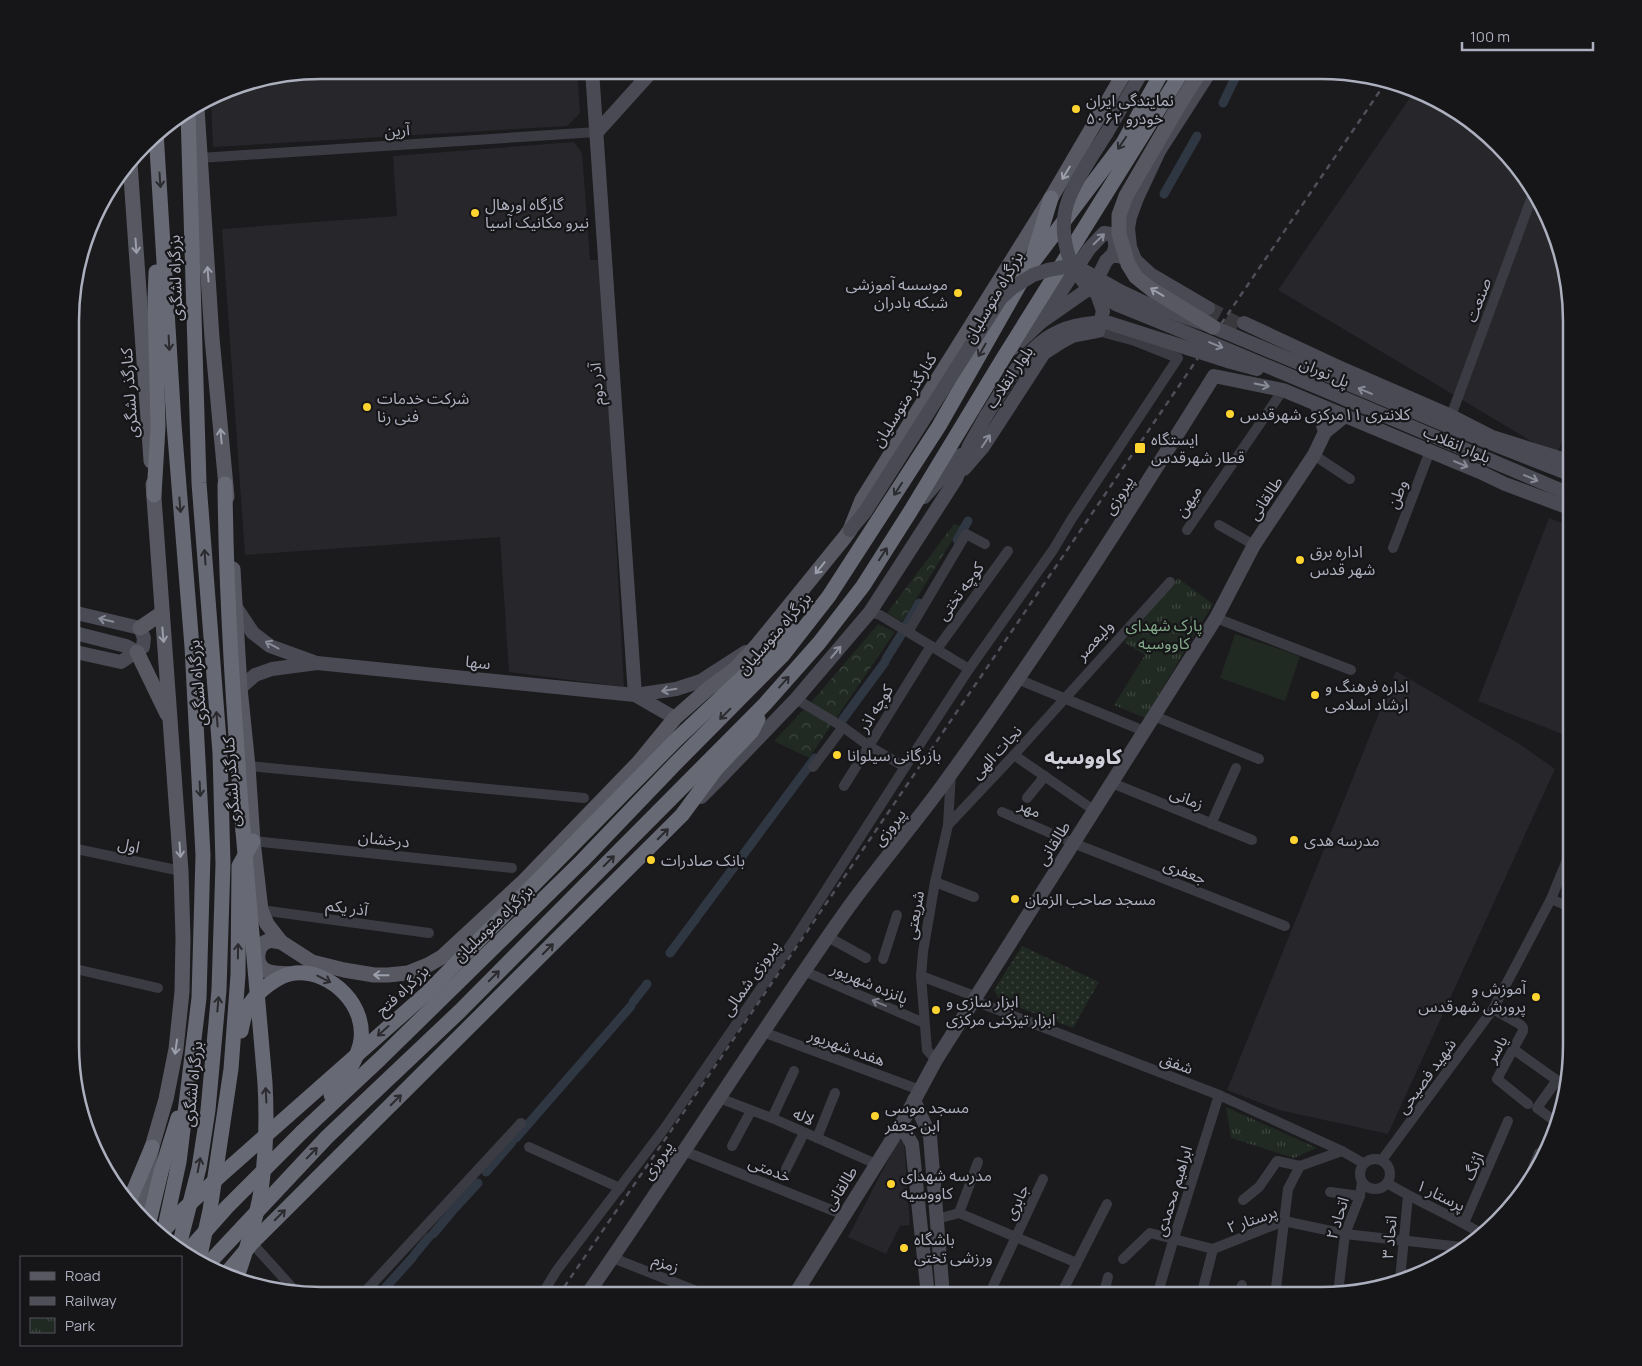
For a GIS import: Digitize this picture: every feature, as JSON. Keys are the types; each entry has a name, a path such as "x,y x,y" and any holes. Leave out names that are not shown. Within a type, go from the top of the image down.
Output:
{"highway":[{"name":"بزرگراه متوسلیان","path":"302,1132 380,1059 582,861 783,655 829,596 939,426 1030,266 1123,143 1158,79"},
{"path":"211,1261 327,1137 460,1011 764,704 819,643 863,586 1177,79"},
{"name":"بزرگراه لشگری","path":"180,1242 199,1168 208,1110 219,990 222,864 220,753 200,483 188,118"},
{"name":"بزرگراه لشگری","path":"157,143 174,424 192,647 203,855 199,998 179,1162 163,1229"},
{"path":"1030,266 1050,198"},
{"path":"154,495 158,427 157,259 163,224"},
{"path":"225,484 226,566 234,719 248,836 267,1119 261,1189 255,1217 238,1272"},
{"name":"بزرگراه فتح","path":"166,1231 184,1209 221,1175 428,992 678,738 829,596"},
{"path":"230,1270 252,1243 682,815 716,769 752,731 764,704"},
{"path":"199,1255 210,1210 231,1069 238,975 239,866 248,836"},
{"path":"190,1249 227,1207 302,1132 348,1074 360,1045 360,1020 354,1005 344,991 319,976 297,973 289,974 264,988 250,1004 245,1013 231,1069"},
{"path":"150,1216 190,1079"},
{"path":"131,1195 152,1147"}],"main road":[{"name":"کنارگذر متوسلیان","path":"675,718 709,688 735,669 758,644 850,530 862,500 1050,198 1121,79"},
{"name":"پل توران","path":"1195,79 1126,196 1119,215 1119,234 1128,264 1136,277 1151,289 1213,327"},
{"name":"کنارگذر لشگری","path":"197,113 212,328 236,609 240,688 248,766 248,836 261,910 267,924 281,942 312,962 374,975 408,973 428,965 442,957 524,881 640,762 675,718"},
{"name":"کنارگذر لشگری","path":"131,171 171,722 181,871 183,938 182,992 176,1049 166,1100 152,1147 140,1206"},
{"path":"140,628 162,613"},
{"path":"137,652 171,722"},
{"path":"678,738 735,669"},
{"path":"281,942 268,941 262,945 259,948 258,958 260,966 266,971 289,974"}],"street":[{"name":"آذر دوم","path":"593,79 635,695"},
{"path":"596,132 645,79"},
{"name":"پل توران","path":"1138,79 1067,202 1063,230 1065,243 1071,262 1083,282 1098,294 1118,305 1246,356 1292,378 1563,491"},
{"path":"1136,261 1128,236 1130,217 1159,151 1205,79"},
{"name":"آرین","path":"200,158 596,132"},
{"name":"صنعت","path":"1450,416 1531,200"},
{"path":"1004,357 1041,322 1094,285 1106,261 1116,247 1115,239 1111,234 1104,233 1089,250 1041,322"},
{"path":"1111,256 1136,261 1150,268 1210,306"},
{"name":"پل توران","path":"850,530 866,512 1001,298 1012,288 1033,275 1064,267 1081,270 1144,302 1213,327 1455,429 1563,471"},
{"path":"1094,285 1103,311 1098,331 1135,341 1178,358"},
{"name":"پیروزی شمالی","path":"547,1287 557,1270 669,1121 794,940 905,767 970,669 1053,550 1190,339 1094,285"},
{"path":"682,815 796,699 870,612 956,479 969,446 986,416 1024,358 1050,335 1072,326 1092,322 1109,323 1231,362 1292,378"},
{"name":"بلوار انقلاب","path":"1243,324 1344,372 1450,416 1492,437 1563,459"},
{"name":"بلوار انقلاب","path":"956,479 983,447 1044,353 1072,336 1098,331"},
{"path":"1340,413 1344,372"},
{"name":"بلوار انقلاب","path":"1214,376 1282,390 1563,507"},
{"name":"پیروزی","path":"592,1287 845,911 951,773 1018,679 1121,524 1214,376"},
{"name":"میهن","path":"1187,530 1282,390"},
{"path":"1317,404 1325,432"},
{"name":"طالقانی","path":"800,1287 901,1125 936,1060 1216,618 1254,545 1314,455 1325,432 1340,413"},
{"path":"1480,472 1492,437"},
{"path":"910,512 969,446"},
{"name":"وطن","path":"1393,548 1430,451"},
{"path":"1314,455 1350,479"},
{"path":"1219,525 1254,545"},
{"path":"908,632 966,534 985,544"},
{"name":"کوچه تختی","path":"934,647 1008,551"},
{"name":"ولیعصر","path":"1065,698 1170,582"},
{"path":"236,609 253,633 270,646 317,663"},
{"path":"870,612 970,669"},
{"path":"79,614 140,628 144,638 143,647 121,662 79,653"},
{"path":"1216,618 1351,670"},
{"path":"79,634 126,646 137,652"},
{"name":"سها","path":"317,663 635,695 676,689 701,681 758,644"},
{"name":"کوچه اذر","path":"844,786 934,647"},
{"path":"240,688 255,675 272,669 317,663"},
{"path":"1018,679 1144,731"},
{"name":"سها","path":"635,695 675,718"},
{"name":"نجات الهی","path":"948,825 1065,698"},
{"path":"796,699 905,767"},
{"path":"1154,716 1259,759"},
{"path":"813,767 843,727"},
{"path":"1014,755 1095,811"},
{"path":"248,766 584,798"},
{"path":"1211,824 1236,768"},
{"name":"شریعتی","path":"936,1060 927,1050 921,976 923,952 935,882 948,825 951,773"},
{"path":"1028,798 1045,776"},
{"name":"زمانی","path":"1112,783 1252,840"},
{"name":"مهر","path":"1002,812 1073,843"},
{"name":"درخشان","path":"248,836 512,868"},
{"name":"جعفری","path":"1073,843 1285,926"},
{"name":"اول","path":"79,849 181,871"},
{"name":"شهید فصیحی","path":"1382,1160 1493,1009 1551,899 1563,870"},
{"path":"935,882 974,897"},
{"path":"1551,899 1563,904"},
{"name":"آذر یکم","path":"261,910 429,933"},
{"path":"883,959 897,915"},
{"path":"828,936 866,958"},
{"path":"79,970 158,988"},
{"name":"پانزده شهریور","path":"804,971 924,1023"},
{"name":"شفق","path":"921,976 1219,1095 1342,1151 1363,1163"},
{"name":"یاسر","path":"1493,1009 1523,1028 1496,1080 1528,1104"},
{"name":"هفده شهریور","path":"763,1032 917,1095"},
{"path":"1513,1049 1560,1083"},
{"path":"772,1118 794,1071"},
{"path":"1551,1119 1537,1108 1560,1084"},
{"path":"817,1138 835,1093"},
{"path":"917,1095 930,1136 942,1287"},
{"name":"ابراهیم محمدی","path":"1160,1287 1219,1095"},
{"name":"لاله","path":"719,1098 772,1118 876,1164"},
{"path":"732,1146 751,1111"},
{"name":"اژنگ","path":"1464,1223 1508,1121"},
{"path":"369,1287 521,1123"},
{"path":"901,1125 912,1144 927,1287"},
{"path":"786,1169 804,1132"},
{"path":"912,1144 930,1136"},
{"path":"529,1147 620,1188"},
{"name":"خدمتی","path":"684,1151 844,1215"},
{"path":"1243,1200 1260,1187 1277,1161 1300,1166 1342,1151"},
{"path":"1372,1158 1382,1160 1386,1163 1391,1173 1387,1183 1380,1189 1370,1188 1362,1182 1360,1172 1363,1163 1372,1158"},
{"path":"959,1213 978,1162"},
{"path":"1276,1287 1288,1189 1300,1166"},
{"name":"جابری","path":"993,1286 1043,1180"},
{"name":"اتحاد ۲","path":"1339,1287 1345,1234 1360,1196 1362,1182"},
{"name":"پرستار ۱","path":"1387,1183 1408,1196 1477,1231"},
{"path":"1330,1192 1360,1196"},
{"name":"اتحاد ۳","path":"1401,1273 1408,1196"},
{"path":"1065,1287 1107,1204"},
{"path":"937,1219 959,1213 1077,1263"},
{"name":"پرستار ۲","path":"1124,1259 1150,1233 1213,1249 1284,1221 1345,1234 1457,1246"},
{"path":"252,1243 290,1285"},
{"path":"1203,1287 1213,1249"},
{"name":"زمزم","path":"612,1258 686,1287"},
{"path":"1105,1287 1108,1277"}],"shaded area":[{"path":"305,79 578,79 580,113 567,126 213,147 211,105 228,97 273,83"},
{"path":"1411,96 1456,119 1481,139 1503,161 1523,186 1545,228 1555,258 1563,305 1563,439 1556,456 1278,290"},
{"path":"574,142 582,153 590,260 599,260 624,687 509,672 500,537 245,555 222,229 397,216 393,156"},
{"path":"1549,518 1563,523 1563,734 1478,701"},
{"path":"1396,671 1521,745 1555,769 1388,1134 1279,1110 1227,1090"},
{"name":"مدرسه شهدای کاووسیه","path":"899,1139 904,1143 910,1225 900,1226 886,1254 848,1237"}],"green space":[{"path":"954,524 961,526 902,622 887,613"},
{"name":"پارک شهدای کاووسیه","path":"1178,578 1213,604 1145,718 1114,705 1145,655 1124,642"},
{"path":"878,624 895,632 809,758 774,741 820,692"},
{"path":"1235,634 1300,656 1285,701 1220,678"},
{"path":"1022,946 1099,982 1073,1028 1000,1000 994,990"},
{"path":"1226,1107 1317,1148 1294,1158 1231,1138"}],"waterway":[{"path":"1223,103 1235,79"},
{"path":"1164,194 1197,136"},
{"path":"957,540 968,521"},
{"path":"905,627 919,603"},
{"path":"886,659 901,635"},
{"path":"843,719 885,662"},
{"path":"699,914 815,758"},
{"path":"670,953 697,917"},
{"path":"633,1002 647,984"},
{"path":"516,1138 631,1006"},
{"path":"486,1172 512,1142"},
{"path":"456,1207 478,1183"},
{"path":"433,1234 454,1209"},
{"path":"415,1254 429,1237"},
{"path":"386,1287 413,1257"}],"tunnel":[{"path":"1208,308 1242,326"}],"railway":[{"path":"564,1287 1383,87"}],"place":[{"name":"نمایندگی ایران خودرو ۵۰۶۲","path":"1076,109"},
{"name":"گارگاه اورهال نیرو مکانیک آسیا","path":"475,213"},
{"name":"موسسه آموزشی شبکه بادران","path":"958,293"},
{"name":"شرکت خدمات فنی رنا","path":"367,407"},
{"name":"کلانتری ۱۱مرکزی شهرقدس","path":"1230,414"},
{"name":"ایستگاه قطار شهرقدس","path":"1140,448"},
{"name":"اداره برق شهر قدس","path":"1300,560"},
{"name":"اداره فرهنگ و ارشاد اسلامی","path":"1315,695"},
{"name":"بازرگانی سیلوانا","path":"837,755"},
{"name":"مدرسه هدی","path":"1294,840"},
{"name":"بانک صادرات","path":"651,860"},
{"name":"مسجد صاحب الزمان","path":"1015,899"},
{"name":"آموزش و پرورش شهرقدس","path":"1536,997"},
{"name":"ابزار سازی و ابزار تیزکنی مرکزی","path":"936,1010"},
{"name":"مسجد موسی ابن جعفر","path":"875,1116"},
{"name":"مدرسه شهدای کاووسیه","path":"891,1184"},
{"name":"باشگاه ورزشی تختی","path":"904,1248"}],"district":[{"name":"کاووسیه","path":"1083,756"}]}
